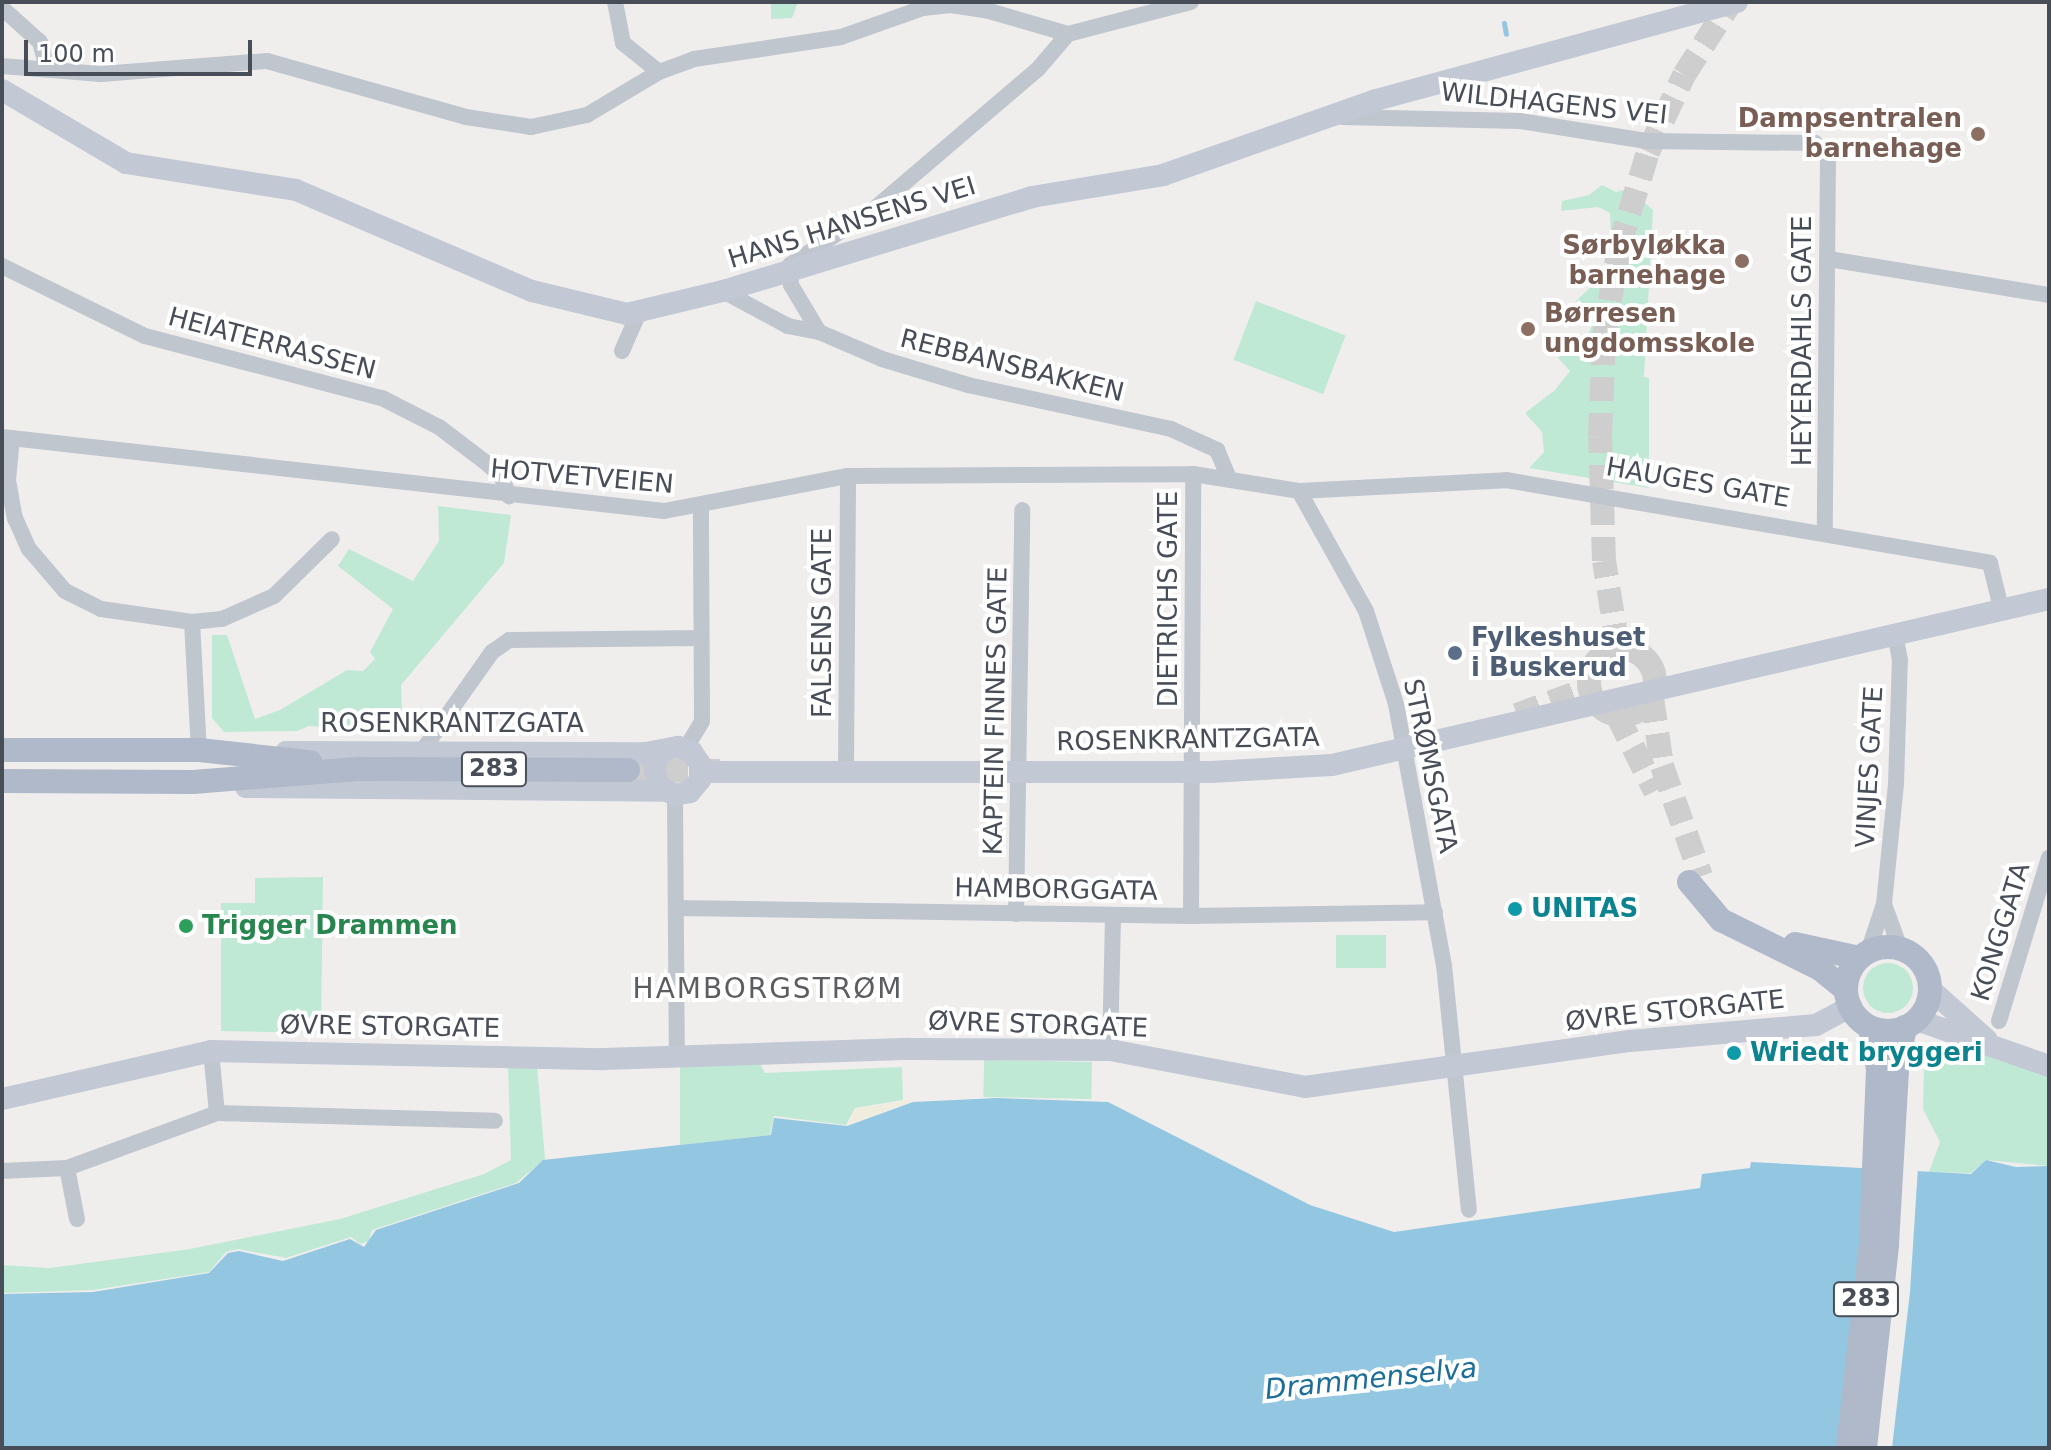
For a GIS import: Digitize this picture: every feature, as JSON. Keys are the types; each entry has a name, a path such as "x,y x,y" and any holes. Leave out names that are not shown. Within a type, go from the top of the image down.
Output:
{"main road":[{"name":"HANS HANSENS VEI","path":"2,90 126,163 296,190 532,291 615,313 639,312 787,273 1032,197 1163,175 1326,118 1658,25 1692,6 1737,2"},
{"path":"2002,615 2049,599"},
{"path":"2002,615 2049,613"},
{"name":"ROSENKRANTZGATA","path":"701,772 1283,771 1405,750 1808,656 1823,659 2002,615"},
{"name":"ROSENKRANTZGATA","path":"240,753 675,749"},
{"path":"675,749 697,758 701,772 690,792 669,793 653,771 675,749"},
{"name":"ROSENKRANTZGATA","path":"2,750 199,750 360,769"},
{"name":"ROSENKRANTZGATA","path":"193,782 360,769 628,770"},
{"name":"ROSENKRANTZGATA","path":"2,781 193,782 261,787 669,793"},
{"name":"283","path":"1865,1448 1884,1149 1878,1069 1870,1028 1848,998 1820,969 1728,925 1695,879 1727,907 1769,933 1827,954 1864,955 1900,948"},
{"path":"1900,948 1921,963 1930,989 1991,1044"},
{"path":"1848,998 1864,955"},
{"name":"283","path":"1848,1448 1884,1149 1897,1068 1911,1024 1930,989"},
{"name":"ØVRE STORGATE","path":"2,1099 211,1051 677,1057 1110,1050 1305,1087 1451,1069 1630,1041 1816,1025 1848,998"},
{"path":"1870,1028 1911,1024 1991,1044 2049,1066"}],"street":[{"path":"615,2 623,43 659,72"},
{"path":"2,66 101,74 267,61 466,117 531,127 587,115 659,72 694,59 841,37 923,8 951,5 1068,34 1191,2"},
{"path":"2,8 40,42 47,69"},
{"path":"819,332 787,273 884,201 1038,69 1068,34"},
{"name":"WILDHAGENS VEI","path":"1326,118 1520,121 1646,141 1805,140 1822,150"},
{"name":"HEYERDAHLS GATE","path":"1822,150 1828,158 1829,259 1825,534"},
{"path":"1829,259 2049,295"},
{"name":"HEIATERRASSEN","path":"2,266 145,336 382,398 439,427 484,461 501,476 509,496"},
{"name":"REBBANSBAKKEN","path":"723,291 788,326 819,332 882,359 968,385 1171,429 1217,450 1229,478"},
{"path":"622,351 639,312"},
{"path":"7,438 8,480 15,518 29,549 65,591 101,609 192,622 222,619 274,596 332,539"},
{"name":"HOTVETVEIEN","path":"7,438 664,511 701,507 801,482 848,476 1193,474 1299,491"},
{"name":"DIETRICHS GATE","path":"1191,916 1193,474"},
{"name":"FALSENS GATE","path":"846,770 848,476"},
{"name":"HAUGES GATE","path":"1299,491 1506,480 1990,563 2002,615"},
{"name":"STRØMSGATA","path":"1299,491 1366,611 1405,750 1435,912 1469,1210"},
{"path":"675,749 702,721 701,507"},
{"name":"KAPTEIN FINNES GATE","path":"1016,914 1022,510"},
{"path":"192,622 199,750"},
{"path":"422,751 492,652 509,640 701,638"},
{"name":"VINJES GATE","path":"1864,955 1884,904 1896,784 1896,640"},
{"path":"669,793 676,908 677,1057"},
{"name":"KONGGATA","path":"1999,1021 2049,857"},
{"name":"VINJES GATE","path":"1884,904 1900,948"},
{"name":"HAMBORGGATA","path":"676,908 1191,916 1435,912"},
{"path":"1110,1050 1113,915"},
{"path":"211,1051 217,1113"},
{"path":"2,1171 67,1168 217,1113 495,1121"},
{"path":"67,1168 77,1219"}],"green space":[{"path":"771,2 798,2 792,18 771,19"},
{"path":"1602,185 1616,192 1628,189 1653,210 1644,377 1649,378 1649,488 1529,468 1544,452 1542,432 1525,413 1555,390 1570,371 1558,358 1590,331 1592,325 1576,301 1627,253 1611,235 1610,213 1598,207 1561,211 1562,201 1589,195"},
{"path":"1256,301 1346,335 1323,394 1233,360"},
{"path":"438,506 511,515 504,563 401,685 403,733 309,726 297,731 224,732 212,718 212,635 227,635 255,719 280,710 347,670 363,671 375,659 370,652 393,609 338,566 349,549 413,581 439,541"},
{"path":"677,761 684,764 687,771 684,778 677,781 670,778 667,771 670,764"},
{"path":"323,877 321,1033 221,1031 221,903 255,903 255,878"},
{"path":"1336,935 1386,935 1386,968 1336,968"},
{"path":"1888,963 1906,970 1913,988 1906,1006 1888,1013 1870,1006 1863,988 1870,970"},
{"path":"1953,1044 2049,1077 2049,1166 1986,1160 1971,1173 1929,1172 1940,1142 1923,1109 1924,1066"},
{"path":"984,1060 1092,1062 1091,1099 983,1097"},
{"path":"760,1064 765,1073 902,1067 903,1100 855,1108 846,1125 774,1116 770,1135 680,1145 680,1065"},
{"path":"537,1066 545,1159 516,1183 372,1230 369,1241 360,1244 351,1237 286,1258 238,1249 226,1252 209,1272 93,1290 2,1293 2,1265 50,1268 190,1249 340,1219 484,1174 511,1160 508,1067"}],"sand":[{"path":"913,1101 847,1125 856,1109"}],"water":[{"name":"Drammenselva","path":"997,1098 1108,1102 1310,1205 1394,1232 1700,1188 1702,1174 1750,1168 1751,1162 1971,1174 1986,1160 2016,1167 2049,1166 2049,1448 2,1448 2,1294 93,1292 209,1273 228,1253 239,1251 283,1261 350,1239 364,1247 376,1230 519,1183 543,1160 771,1135 774,1118 847,1126 913,1102"}],"pier":[{"path":"1867,1166 1918,1167 1910,1292 1892,1448 1839,1448"}],"waterway":[{"path":"1504,23 1506,34"}],"tunnel":[{"path":"1618,648 1604,561 1600,437 1604,336 1619,247 1648,152 1684,75 1731,2"},
{"path":"1628,649 1646,658 1653,669 1655,682 1653,695 1646,706 1635,713 1616,715 1598,706 1591,695 1589,676 1598,658 1609,651 1628,649"},
{"path":"1517,715 1590,688"},
{"path":"1652,698 1662,766 1701,876"},
{"path":"1617,715 1655,791"},
{"path":"628,770 720,771"}],"place":[{"name":"Dampsentralen barnehage","path":"1978,134"},
{"name":"Sørbyløkka barnehage","path":"1742,261"},
{"name":"Børresen ungdomsskole","path":"1528,329"},
{"name":"Fylkeshuset i Buskerud","path":"1455,653"},
{"name":"UNITAS","path":"1515,909"},
{"name":"Trigger Drammen","path":"186,926"},
{"name":"Wriedt bryggeri","path":"1734,1053"}],"district":[{"name":"HAMBORGSTRØM","path":"768,989"}]}
